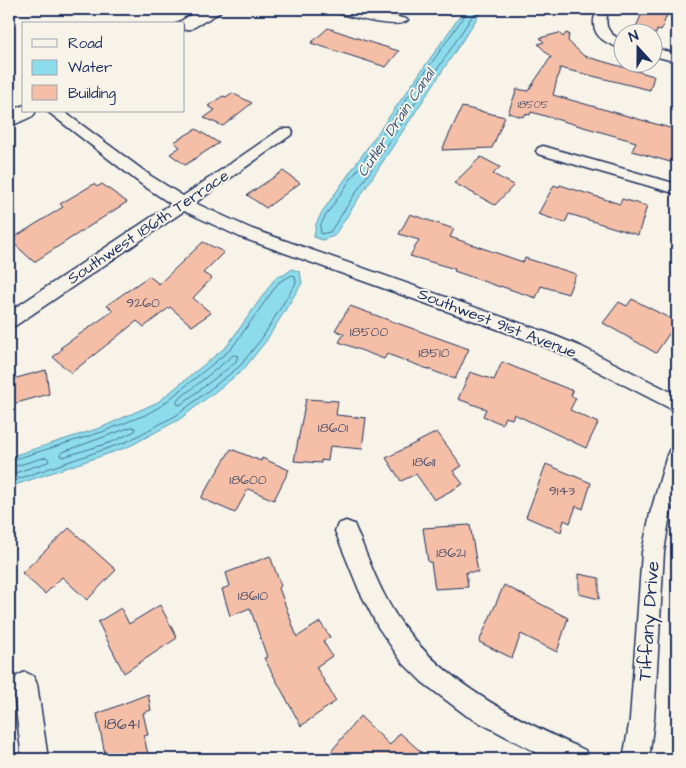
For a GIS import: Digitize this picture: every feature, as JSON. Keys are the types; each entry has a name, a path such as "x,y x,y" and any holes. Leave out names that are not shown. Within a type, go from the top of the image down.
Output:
{"street":[{"path":"338,9 365,17 402,20"},
{"path":"603,9 598,21 599,28 608,38 614,41"},
{"path":"185,24 206,10"},
{"path":"664,55 677,58"},
{"path":"9,120 24,112"},
{"name":"Southwest 91st Avenue","path":"55,112 146,180 182,204 237,229 542,338 576,352 677,404"},
{"name":"Southwest 186th Terrace","path":"9,321 286,132"},
{"path":"544,151 677,189"},
{"name":"Tiffany Drive","path":"636,759 642,719 653,552 660,514 677,455"},
{"path":"346,531 379,606 394,632 412,654 460,696 487,715 519,733 576,759"},
{"path":"25,684 35,759"}],"water":[{"name":"Cutler Drain Canal","path":"465,9 483,9 334,236 322,240 314,237 316,224 322,212"},
{"path":"292,269 300,272 302,283 266,341 243,370 180,419 128,447 9,487 9,457 100,428 158,402 227,346 276,277 284,275"}],"building":[{"path":"644,9 669,9 664,23 638,22"},
{"path":"328,28 399,51 386,67 311,43"},
{"path":"559,33 563,37 566,33 569,34 568,41 584,56 614,65 614,72 640,72 654,76 650,90 560,68 553,95 677,130 677,164 632,151 636,142 531,112 530,115 525,114 523,117 508,113 517,89 528,91 551,57 538,44 544,42 540,38"},
{"path":"232,93 252,103 223,126 204,118 215,110 208,106 223,96 226,97"},
{"path":"462,107 505,117 492,148 442,150"},
{"path":"196,129 219,143 185,165 170,154 180,147 174,142"},
{"path":"481,157 500,167 493,174 514,185 495,205 454,183"},
{"path":"283,171 300,183 266,208 247,195"},
{"path":"94,184 97,187 102,184 127,202 34,262 10,240 63,207 60,204"},
{"path":"554,185 559,187 560,185 620,204 622,199 647,206 638,235 569,214 565,223 538,214"},
{"path":"410,214 454,229 450,237 523,262 525,258 576,274 568,294 541,286 536,298 454,271 455,269 410,256 419,240 399,234"},
{"path":"203,242 224,252 203,273 212,278 193,298 211,313 192,326 170,307 144,327 137,321 71,373 53,357 62,349 60,348 113,311 107,305 149,276 159,284"},
{"path":"632,299 677,322 656,353 603,323 619,302 627,306"},
{"path":"350,306 469,349 455,379 387,354 384,359 339,342 344,334 335,330"},
{"path":"502,362 573,391 571,396 576,398 570,410 598,423 586,448 514,414 512,419 505,417 502,424 483,416 486,409 458,399 470,372 494,380"},
{"path":"46,370 49,394 9,405 9,380"},
{"path":"306,399 338,401 336,415 366,418 362,449 330,446 328,461 321,460 321,463 294,461"},
{"path":"437,432 462,466 453,471 463,484 434,500 416,474 401,481 386,458"},
{"path":"231,449 261,461 262,458 289,470 274,500 248,489 235,513 201,498"},
{"path":"546,464 591,483 583,509 576,506 570,523 564,520 561,532 526,517"},
{"path":"470,525 478,572 466,572 468,587 435,589 431,562 428,562 423,528"},
{"path":"69,528 116,570 87,600 62,577 45,594 22,573"},
{"path":"270,556 281,586 279,588 297,637 320,622 330,637 323,641 332,656 316,667 336,701 301,726 264,658 267,657 250,608 230,616 222,589 230,586 226,573"},
{"path":"579,574 599,578 599,599 579,594"},
{"path":"504,585 568,618 557,652 521,634 512,658 479,642"},
{"path":"160,605 177,638 124,673 98,622 121,608 129,624"},
{"path":"148,694 151,710 143,713 148,735 144,736 149,759 110,759 109,752 105,754 97,714"},
{"path":"360,716 390,745 400,733 429,759 325,759"}]}
